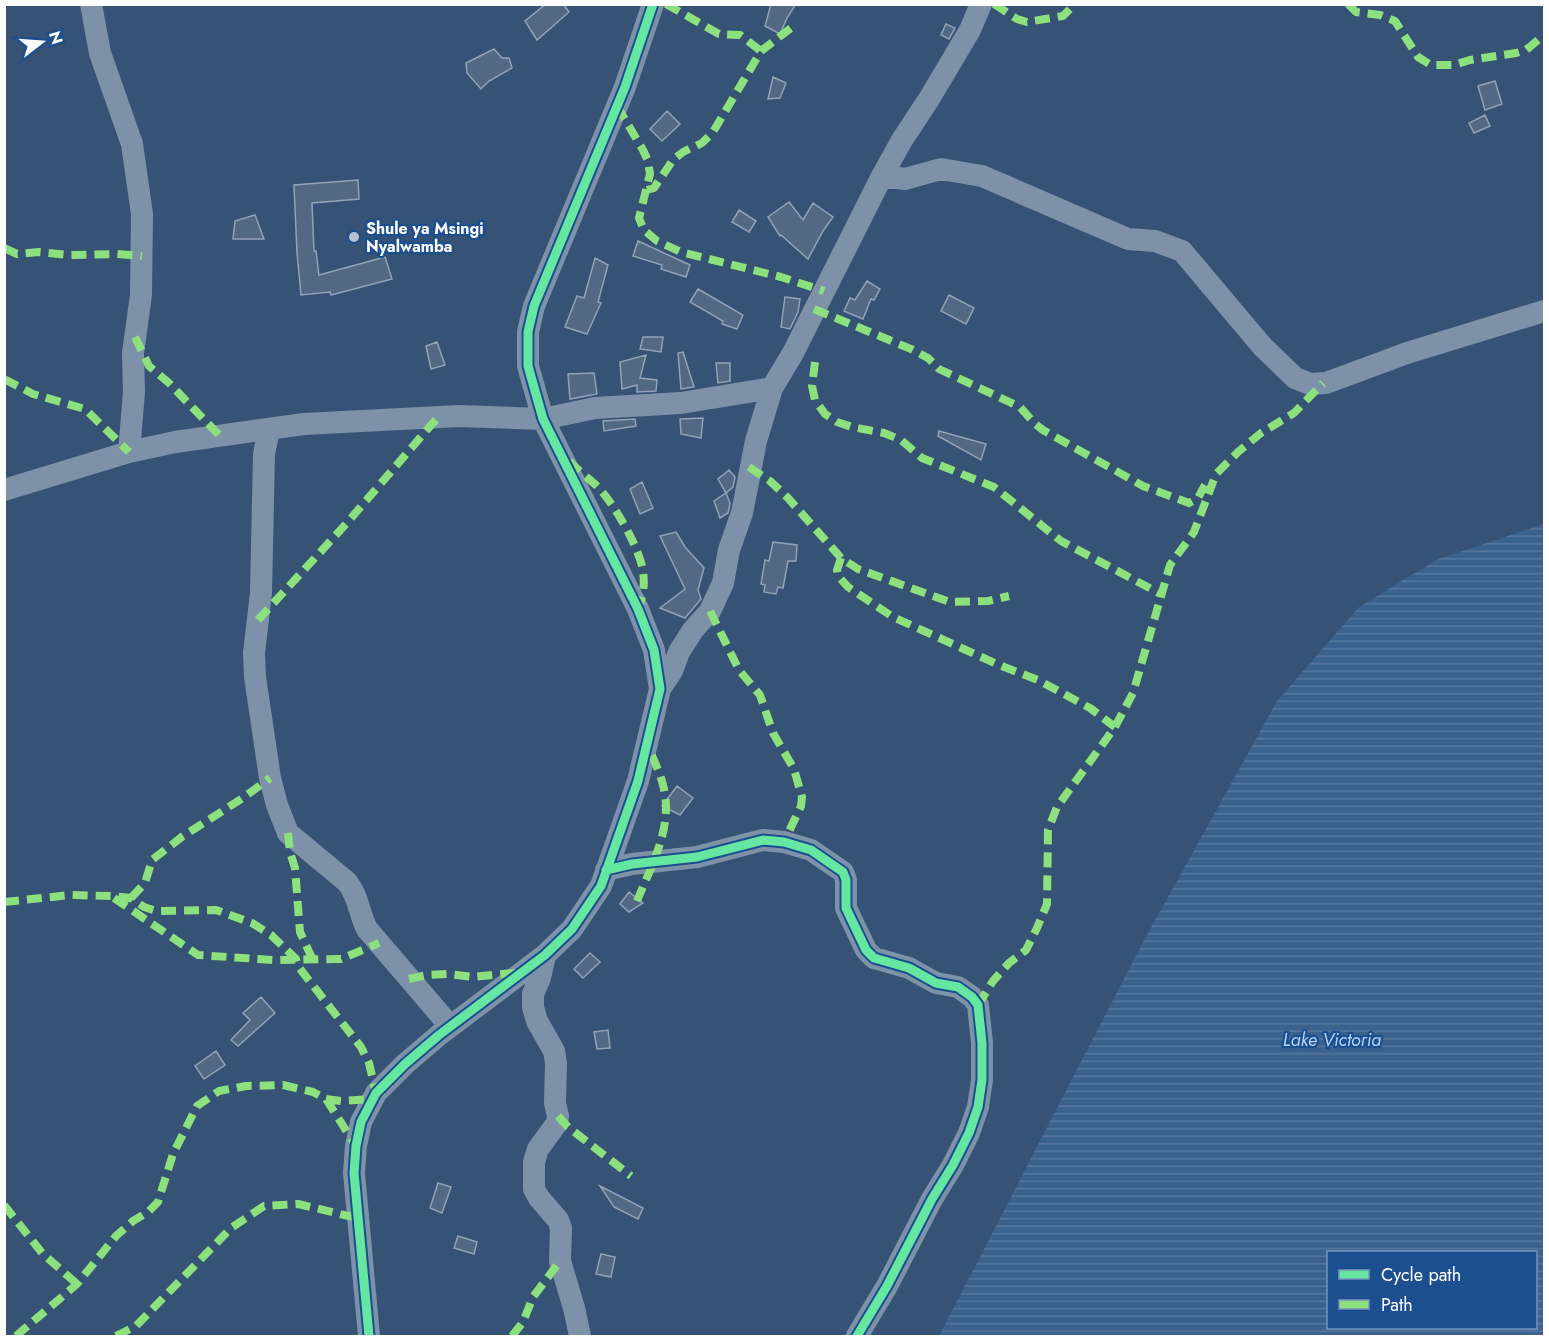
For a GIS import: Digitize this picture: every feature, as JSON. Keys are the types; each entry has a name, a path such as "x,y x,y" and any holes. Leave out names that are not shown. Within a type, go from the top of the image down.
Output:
{"street":[{"path":"91,4 100,53 132,144 142,214 141,295 134,353 134,392 129,452"},
{"path":"653,4 625,87 534,306 528,332 528,366 543,419 638,609 654,650 660,689"},
{"path":"369,1336 354,1173 361,1122 376,1093 405,1064 450,1026 545,955 572,929 601,886 639,781 660,689 693,630 710,611 723,584 729,550 742,513 756,441 772,388 793,353 882,176 970,30 981,4"},
{"path":"882,176 905,178 941,169 982,176 1128,239 1155,240 1182,251 1207,278 1231,312 1262,346 1295,378 1310,384 1326,383 1407,353 1545,310"},
{"path":"4,490 129,452 175,442 304,424 459,416 543,419 595,408 681,403 772,388"},
{"path":"269,429 264,454 261,593 254,661 270,778 277,805 288,832 338,872 354,890 360,916 367,929 450,1026"},
{"path":"606,870 632,864 697,857 763,840 784,842 811,850 843,873 846,880 846,908 866,950 874,958 909,968 936,983 958,987 972,997 978,1005 982,1043 982,1080 978,1107 969,1133 954,1165 932,1199 857,1336"},
{"path":"545,955 540,978 533,994 533,1007 537,1021 554,1051 555,1103 558,1116 556,1123 538,1149 534,1162 534,1189 558,1220 561,1228 560,1261 580,1336"}],"water":[{"name":"Lake Victoria","path":"1544,524 1544,1336 939,1336 1143,942 1277,701 1359,607 1438,559"}],"building":[{"path":"546,4 563,4 569,12 537,40 525,21"},
{"path":"771,4 796,4 780,34 765,26"},
{"path":"946,24 955,28 949,39 941,35"},
{"path":"494,49 502,58 509,58 512,68 489,81 481,89 467,73 466,63"},
{"path":"773,77 786,83 780,98 768,99"},
{"path":"1495,81 1502,104 1485,110 1478,86"},
{"path":"667,111 680,124 662,141 650,129"},
{"path":"1485,115 1490,126 1474,133 1469,123"},
{"path":"358,180 359,199 312,203 314,251 316,251 319,275 385,257 392,279 331,295 330,292 301,295 294,185"},
{"path":"789,202 803,220 813,203 833,217 808,259 780,236 768,217"},
{"path":"739,210 756,221 749,232 732,222"},
{"path":"255,215 264,239 233,239 235,221"},
{"path":"638,241 690,265 686,277 661,269 662,265 633,256"},
{"path":"595,258 608,265 598,302 601,303 587,334 565,327 577,296 584,298"},
{"path":"867,281 880,289 874,300 871,299 863,319 844,311 850,298 855,300"},
{"path":"698,289 743,315 737,329 722,324 723,321 690,302"},
{"path":"949,295 974,308 966,324 941,311"},
{"path":"785,297 800,299 798,312 790,329 781,327"},
{"path":"643,337 663,337 661,352 640,349"},
{"path":"437,342 445,365 431,369 426,346"},
{"path":"683,352 694,387 681,389 678,353"},
{"path":"646,355 640,378 657,380 656,391 637,392 637,385 622,389 620,362"},
{"path":"716,363 730,363 730,381 718,383"},
{"path":"594,373 597,394 570,399 568,374"},
{"path":"703,418 701,438 681,434 680,419"},
{"path":"635,419 636,426 604,431 603,421"},
{"path":"939,431 986,444 981,460 938,436"},
{"path":"729,470 735,477 733,487 726,493 718,479"},
{"path":"642,482 653,508 640,514 630,489"},
{"path":"726,493 730,503 729,509 728,513 720,518 714,501"},
{"path":"676,532 685,547 704,568 698,590 701,599 685,618 660,608 685,589 660,536"},
{"path":"773,542 797,545 796,561 788,561 783,588 778,587 776,594 764,592 765,585 761,584 765,560 769,561"},
{"path":"677,786 693,798 680,815 662,806"},
{"path":"629,892 643,903 629,912 620,904"},
{"path":"590,953 600,962 583,978 574,969"},
{"path":"261,997 275,1013 238,1046 231,1040 250,1020 243,1013"},
{"path":"608,1030 610,1048 597,1049 594,1032"},
{"path":"216,1051 225,1065 204,1079 195,1066"},
{"path":"438,1183 451,1187 442,1213 430,1208"},
{"path":"600,1186 643,1208 638,1219 614,1207"},
{"path":"458,1236 477,1242 474,1254 454,1248"},
{"path":"601,1254 615,1257 611,1277 596,1274"}],"marked path":[{"path":"666,4 719,34 740,35 761,51"},
{"path":"994,4 1017,19 1027,22 1063,16 1075,4"},
{"path":"1348,4 1356,12 1380,15 1395,21 1418,57 1431,65 1454,65 1470,60 1516,53 1526,50 1544,35"},
{"path":"647,190 654,188 673,160 683,152 702,143 713,132 761,51 791,28"},
{"path":"617,106 648,161 650,174 639,218 644,230 657,241 681,252 781,277 824,291"},
{"path":"4,248 17,254 39,252 69,255 142,256"},
{"path":"814,309 911,349 928,358 939,369 1020,407 1043,430 1143,486 1189,503 1198,498 1205,485"},
{"path":"135,337 149,366 169,383 219,435"},
{"path":"815,362 812,386 815,400 825,414 837,422 884,433 901,440 922,458 994,487 1061,541 1161,594"},
{"path":"4,379 33,394 85,409 129,452"},
{"path":"978,1005 993,981 1009,963 1026,950 1037,928 1047,904 1048,830 1057,807 1115,727 1133,693 1170,565 1194,532 1216,474 1261,433 1294,413 1323,383"},
{"path":"258,620 346,524 438,417"},
{"path":"569,461 603,493 632,539 644,577 638,609"},
{"path":"749,467 770,481 841,558 858,569 950,602 988,601 1009,596"},
{"path":"841,558 837,570 838,576 848,587 893,617 1038,680 1090,708 1115,727"},
{"path":"710,611 739,670 760,695 773,733 794,769 802,797 801,806 784,842"},
{"path":"637,901 655,859 666,815 663,785 648,746"},
{"path":"131,898 145,883 152,860 183,836 270,778"},
{"path":"288,833 295,868 300,932 312,958"},
{"path":"4,902 70,895 111,896 131,898 144,907 156,911 216,910 252,923 271,935 296,959 298,966 361,1047 369,1063 376,1093"},
{"path":"114,898 198,955 274,960 341,959 379,943"},
{"path":"409,979 427,975 448,974 473,977 522,972"},
{"path":"16,1336 77,1284 116,1236 158,1202 173,1154 197,1106 219,1091 246,1086 283,1085 313,1092 326,1099 356,1146"},
{"path":"326,1099 341,1101 373,1099"},
{"path":"558,1116 568,1127 631,1176"},
{"path":"116,1336 136,1326 231,1228 264,1206 298,1204 357,1218"},
{"path":"4,1205 42,1253 77,1284"},
{"path":"512,1336 523,1322 533,1297 560,1261"}],"cycle path":[{"path":"369,1336 354,1173 361,1122 376,1093 405,1064 439,1035 545,955 572,929 601,886 638,781 660,689 654,650 638,609 543,419 528,366 528,332 534,306 625,87 653,4"},
{"path":"606,870 632,864 697,857 763,840 784,842 811,850 843,872 846,880 846,908 866,950 874,958 909,968 936,983 958,987 972,997 978,1005 982,1043 982,1080 978,1107 969,1133 887,1286 857,1336"}],"place":[{"name":"Shule ya Msingi Nyalwamba","path":"354,237"}]}
